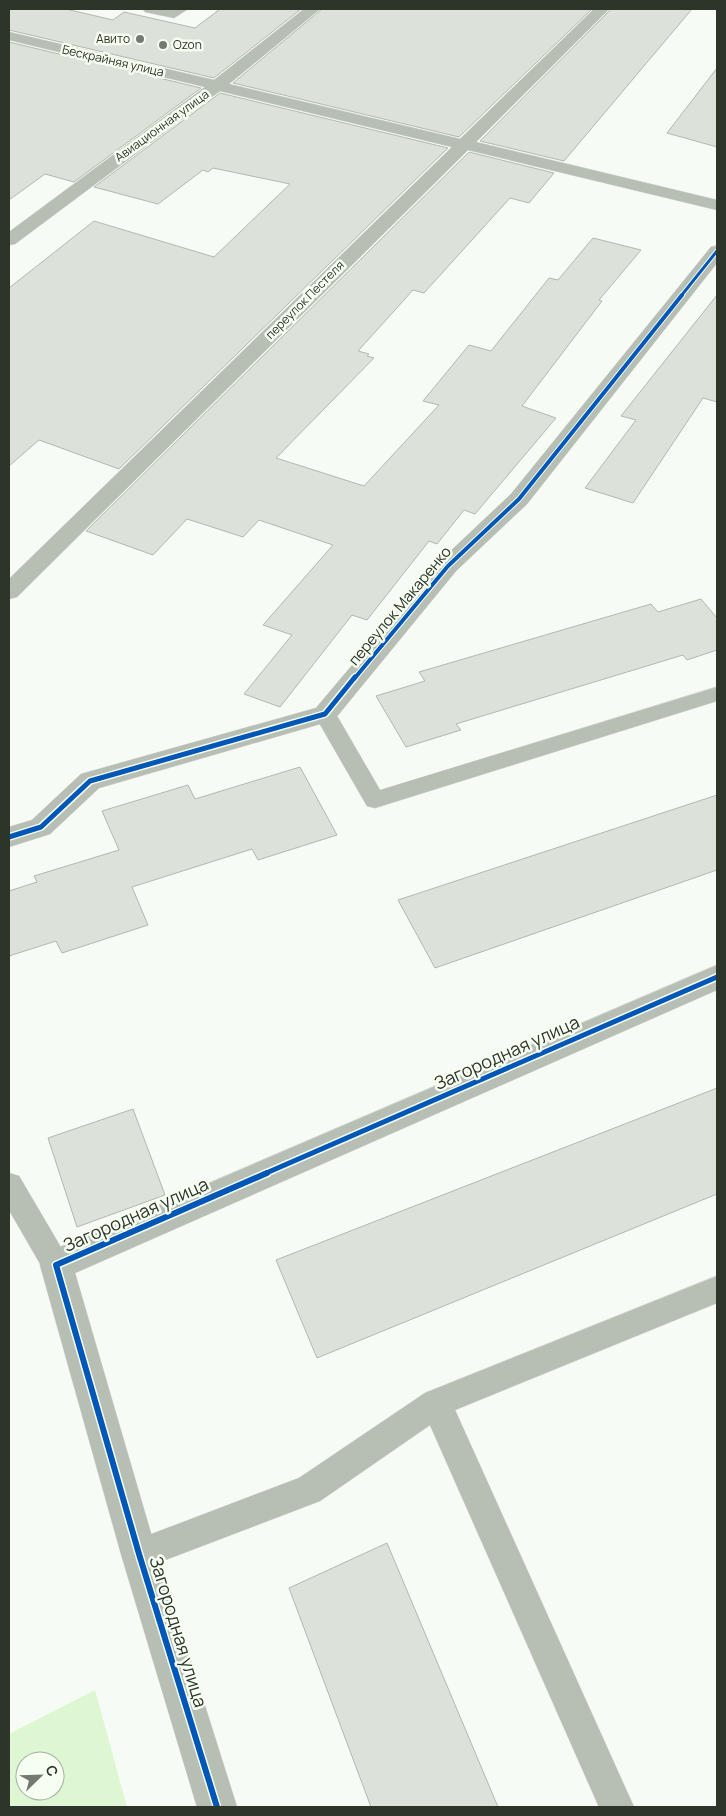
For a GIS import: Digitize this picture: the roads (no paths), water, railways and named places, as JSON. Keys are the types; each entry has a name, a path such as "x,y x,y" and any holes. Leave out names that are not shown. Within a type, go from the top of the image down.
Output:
{"street":[{"name":"Авиационная улица","path":"9,240 218,86 313,9"},
{"name":"переулок Пестеля","path":"9,592 602,9"},
{"name":"Бескрайняя улица","path":"9,36 717,205"},
{"name":"переулок Макаренко","path":"325,714 448,566 518,498 717,251"},
{"path":"9,837 41,827 90,781 325,714"},
{"name":"Загородная улица","path":"217,1807 139,1554 56,1265 717,976"}],"lane":[{"path":"149,9 174,14 182,9"},
{"path":"325,714 375,800 717,694"},
{"path":"9,1185 56,1265"},
{"path":"139,1554 310,1490 436,1403 717,1289"},
{"path":"436,1403 617,1807"}],"place":[{"name":"Авито","path":"140,39"},
{"name":"Ozon","path":"163,45"}]}
